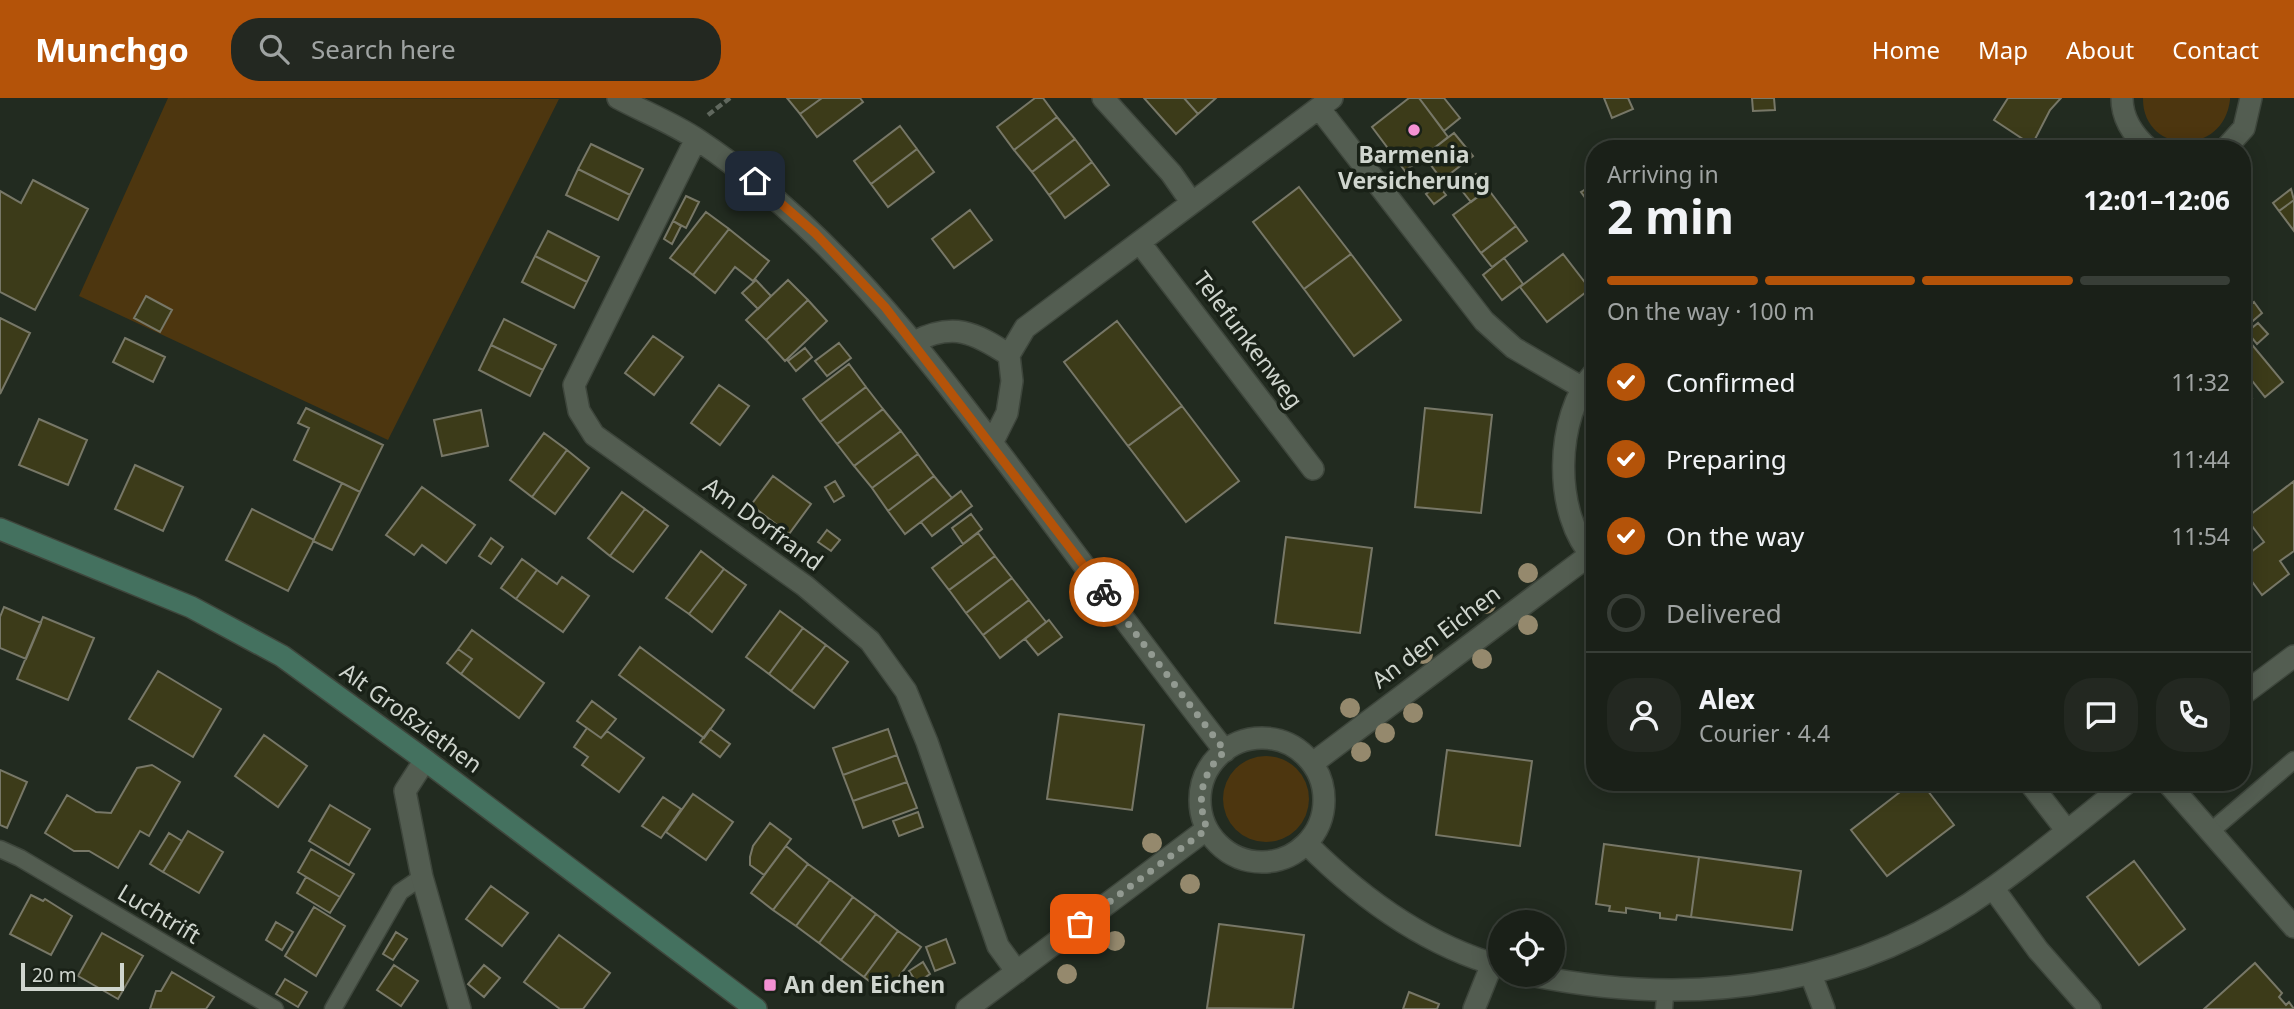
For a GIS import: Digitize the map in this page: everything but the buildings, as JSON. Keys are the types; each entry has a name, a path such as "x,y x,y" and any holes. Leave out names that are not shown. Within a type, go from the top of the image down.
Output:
{"street":[{"path":"618,98 696,139 755,181 815,233 914,342 1225,751"},
{"path":"1103,98 1171,173 1192,203"},
{"path":"2122,98 2127,123 2135,140"},
{"path":"2233,140 2244,128 2251,98"},
{"path":"992,443 1007,413 1012,382 1009,355 1025,328 1325,103 1484,321 1514,348 1586,379"},
{"name":"Am Dorfrand","path":"696,139 574,385 579,411 594,435 805,586 870,641 906,691 927,741 998,946 1017,972"},
{"name":"Telefunkenweg","path":"1140,243 1314,469"},
{"path":"914,342 942,330 961,331 984,338 1009,355"},
{"name":"An den Eichen","path":"1586,384 1569,416 1563,449 1567,501 1586,541"},
{"name":"Alt Großziethen","path":"0,529 191,607 282,656 756,1009"},
{"name":"An den Eichen","path":"1313,764 1586,561"},
{"path":"2251,688 2294,656"},
{"path":"1271,740 1298,750 1313,764 1325,794 1324,811 1319,827 1307,844 1294,854 1276,862 1256,862 1236,857 1219,845 1207,829 1200,795 1208,771 1225,751 1242,741 1271,740"},
{"path":"425,760 405,790 422,877 460,1009"},
{"path":"2036,791 2067,831"},
{"path":"1565,985 1665,1003 1740,993 1813,979 1904,942 1993,888 2117,791"},
{"path":"2175,791 2294,927"},
{"path":"967,1009 1207,829"},
{"path":"1307,844 1380,908 1441,943 1488,962"},
{"path":"1993,888 2038,950 2090,1009"},
{"path":"1813,979 1824,1009"},
{"path":"1474,1009 1488,981"}],"lane":[{"path":"2210,832 2294,760"},
{"name":"Luchtrift","path":"0,849 20,858 275,1009"},
{"path":"333,1009 400,892 422,877"}],"shaded area":[{"path":"168,98 559,99 388,440 79,296"},
{"path":"2143,98 2230,98 2224,119 2213,132 2199,140 2168,139 2155,130 2146,117"},
{"path":"1258,756 1274,756 1297,768 1306,782 1309,799 1306,816 1297,830 1274,842 1258,842 1242,835 1230,823 1223,807 1223,791 1230,775 1242,763"}],"way so far":[{"path":"1080,924 1207,829 1201,813 1200,795 1204,778 1212,763 1225,751 1104,592"}],"place":[{"name":"Barmenia Versicherung","path":"1414,130"},
{"name":"An den Eichen","path":"770,985"}],"route":[{"path":"755,181 815,233 885,307 1104,592"}]}
